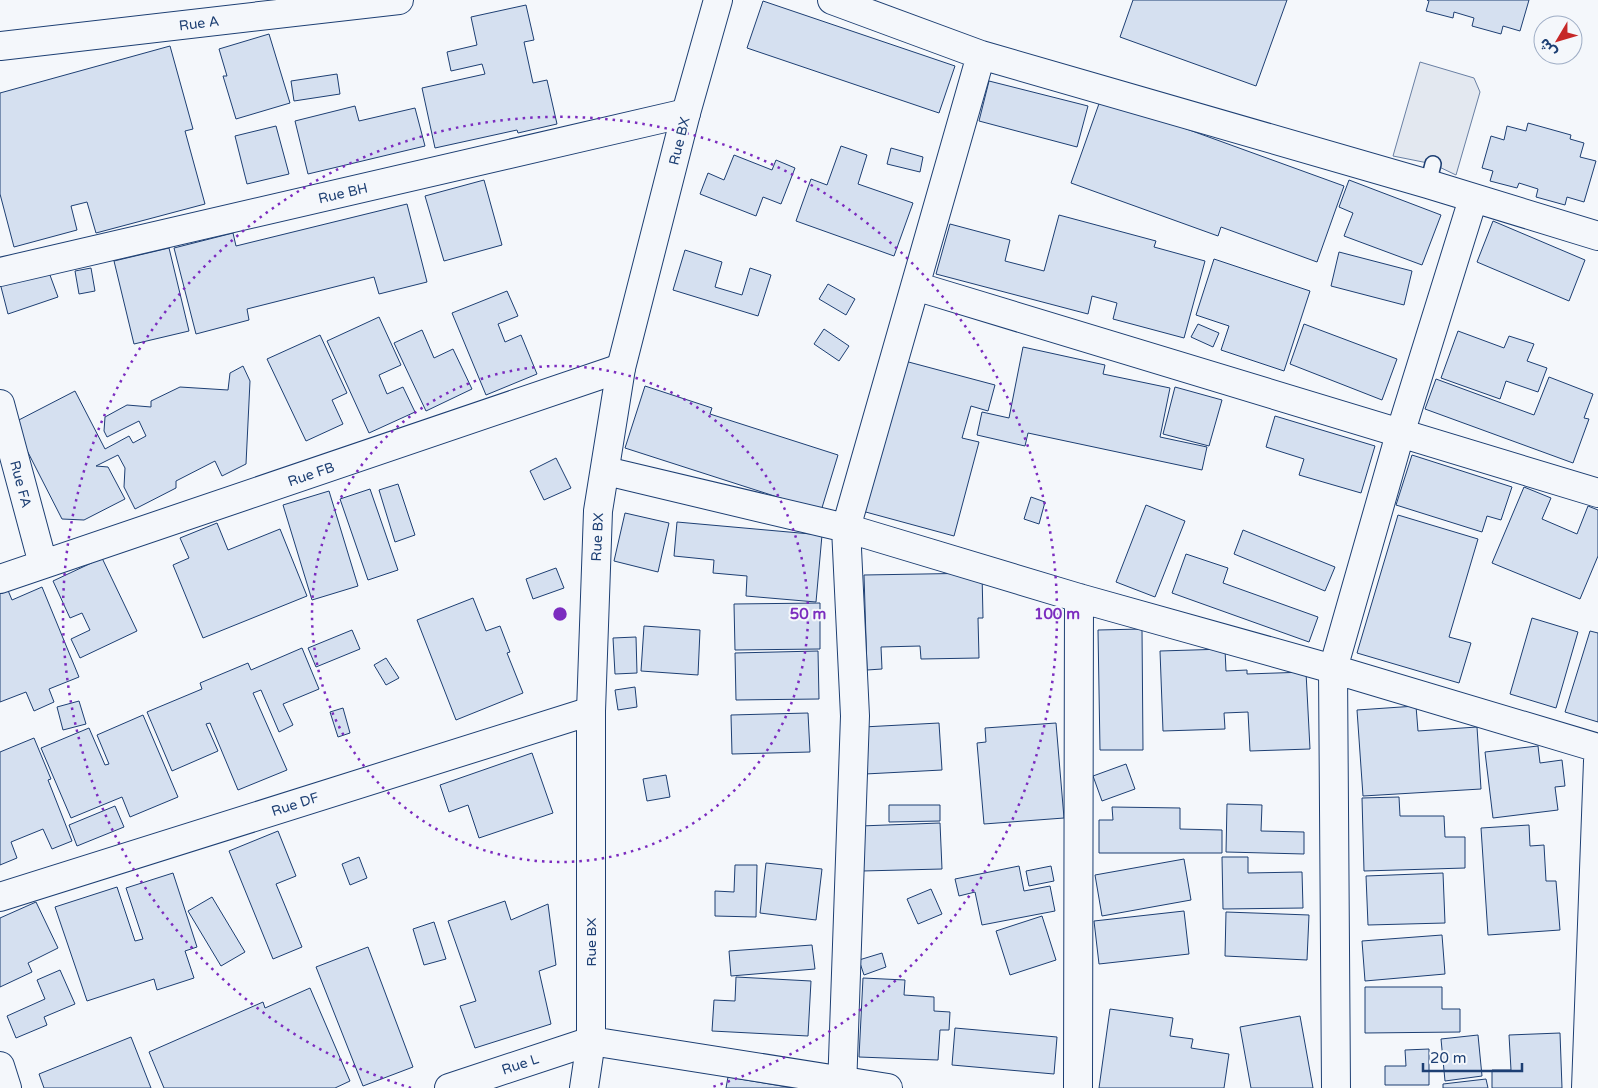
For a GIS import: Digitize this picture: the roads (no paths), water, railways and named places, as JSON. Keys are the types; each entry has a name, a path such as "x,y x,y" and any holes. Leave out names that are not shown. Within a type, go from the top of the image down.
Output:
{"street":[{"name":"Rue A","path":"0,46 399,0"},
{"name":"Rue BX","path":"584,1088 591,1041 591,711 598,511 606,471 621,368 686,113 718,0"},
{"path":"832,0 981,55 1430,174 1473,200 1598,236"},
{"path":"842,1085 855,716 846,528 981,55"},
{"name":"Rue BH","path":"0,272 686,113"},
{"path":"1336,1088 1333,669 1400,434 1473,200"},
{"path":"915,286 1598,493"},
{"name":"Rue FB","path":"0,579 621,368"},
{"name":"Rue FA","path":"0,404 43,564"},
{"path":"606,471 846,528 1079,598 1333,669 1598,748"},
{"path":"1078,1088 1079,598"},
{"name":"Rue DF","path":"0,897 591,711"},
{"path":"1586,1088 1598,761"},
{"path":"591,1041 842,1085 888,1088"},
{"name":"Rue L","path":"449,1088 591,1041"},
{"path":"0,1066 7,1088"}]}
